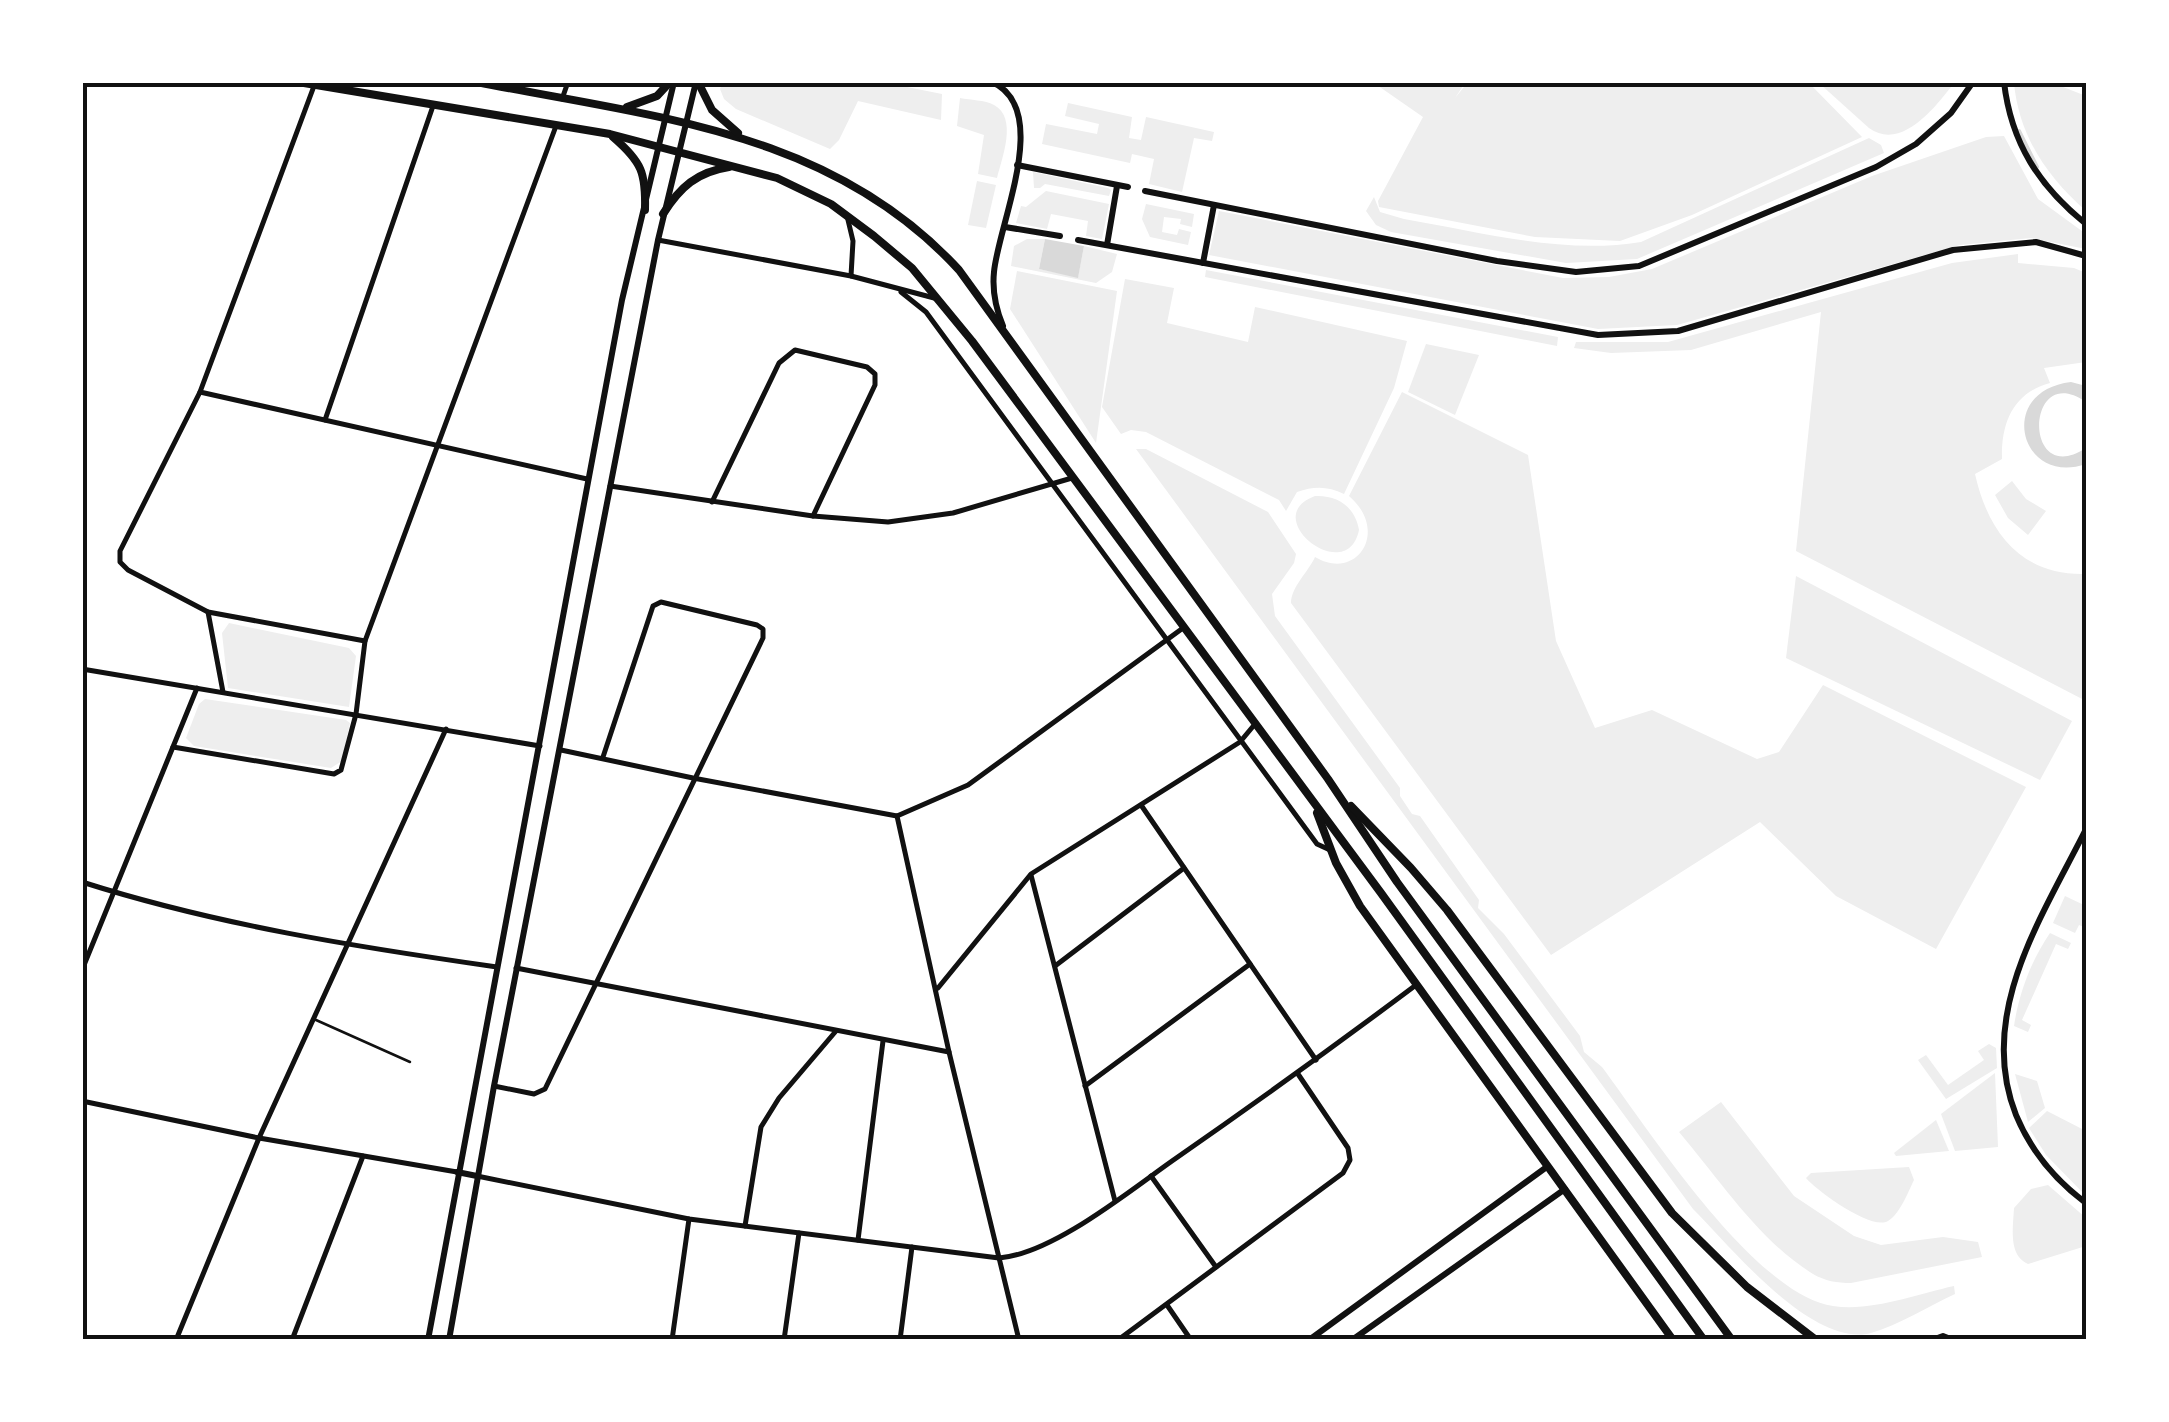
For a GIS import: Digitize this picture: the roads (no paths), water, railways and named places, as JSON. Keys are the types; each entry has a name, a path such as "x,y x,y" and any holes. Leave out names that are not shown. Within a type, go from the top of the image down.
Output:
{"main road":[{"path":"298,82 610,134 737,166 806,190 847,214 912,268 1381,893 1704,1340"},
{"path":"478,82 667,118 746,138 856,186 910,223 959,270 1328,779 1397,882 1732,1340"},
{"path":"615,108 644,103 672,82"},
{"path":"697,82 720,120 746,138"},
{"path":"610,134 641,166 646,184 645,210"},
{"path":"663,214 685,184 699,175 737,166"},
{"path":"1328,779 1446,910 1672,1213 1735,1276 1816,1340"},
{"path":"1308,795 1351,892 1674,1340"}],"street":[{"path":"562,99 568,82"},
{"path":"428,1340 587,479 622,300 661,146 672,82"},
{"path":"449,1340 516,968 562,750 663,214 697,82"},
{"path":"992,82 1015,102 1020,126 1018,165 994,288 997,312 1014,344"},
{"path":"1145,191 1576,272 1639,266 1876,166 1916,144 1951,113 1973,82"},
{"path":"2004,82 2013,125 2029,162 2053,195 2086,224"},
{"path":"314,86 200,392 120,551 120,562 128,570 208,612 365,641"},
{"path":"325,420 433,106"},
{"path":"173,747 334,774 345,762 356,714 365,641 556,126"},
{"path":"657,160 668,152 676,157 677,165"},
{"path":"1018,165 1128,188"},
{"path":"1107,245 1117,186"},
{"path":"1204,263 1214,205"},
{"path":"847,214 853,241 851,276"},
{"path":"1005,226 1060,236"},
{"path":"658,240 851,276 939,300"},
{"path":"1078,240 1598,335 1678,330 1952,250 2036,242 2086,256"},
{"path":"901,292 926,312 1240,742 1317,844 1331,850"},
{"path":"712,502 779,363 795,350 867,367 875,374 875,385 812,516"},
{"path":"200,392 587,479"},
{"path":"610,486 812,516 888,522 953,513 1072,478"},
{"path":"494,1086 541,1093 764,629 662,602 653,606 603,757"},
{"path":"208,612 224,692"},
{"path":"562,750 897,816 968,785 1184,628"},
{"path":"82,669 540,746"},
{"path":"82,970 197,688"},
{"path":"937,990 1031,874 1240,742 1254,724"},
{"path":"176,1340 259,1138 446,729"},
{"path":"1140,805 1316,1060"},
{"path":"897,816 1018,1340"},
{"path":"2086,829 2014,982 2002,1044 2009,1092 2028,1139 2058,1180 2086,1203"},
{"path":"1054,966 1184,868"},
{"path":"1031,874 1114,1202"},
{"path":"82,882 248,925 348,945 497,966"},
{"path":"1085,1086 1250,964"},
{"path":"516,968 949,1052"},
{"path":"82,1101 689,1218 1015,1257 1038,1248 1114,1202 1298,1074 1416,985"},
{"path":"746,1226 761,1127 779,1098 836,1031"},
{"path":"858,1240 883,1041"},
{"path":"1118,1340 1342,1174 1350,1160 1348,1148 1298,1074"},
{"path":"292,1340 363,1156"},
{"path":"1310,1340 1548,1165"},
{"path":"1151,1176 1216,1268"},
{"path":"1352,1340 1565,1189"},
{"path":"672,1340 689,1218"},
{"path":"784,1340 799,1232"},
{"path":"900,1340 912,1247"},
{"path":"1167,1304 1191,1340"},
{"path":"1932,1340 1943,1336 1952,1340"}],"lane":[{"path":"314,1020 410,1062"}],"waterway":[{"path":"2019,131 2037,167"}]}
